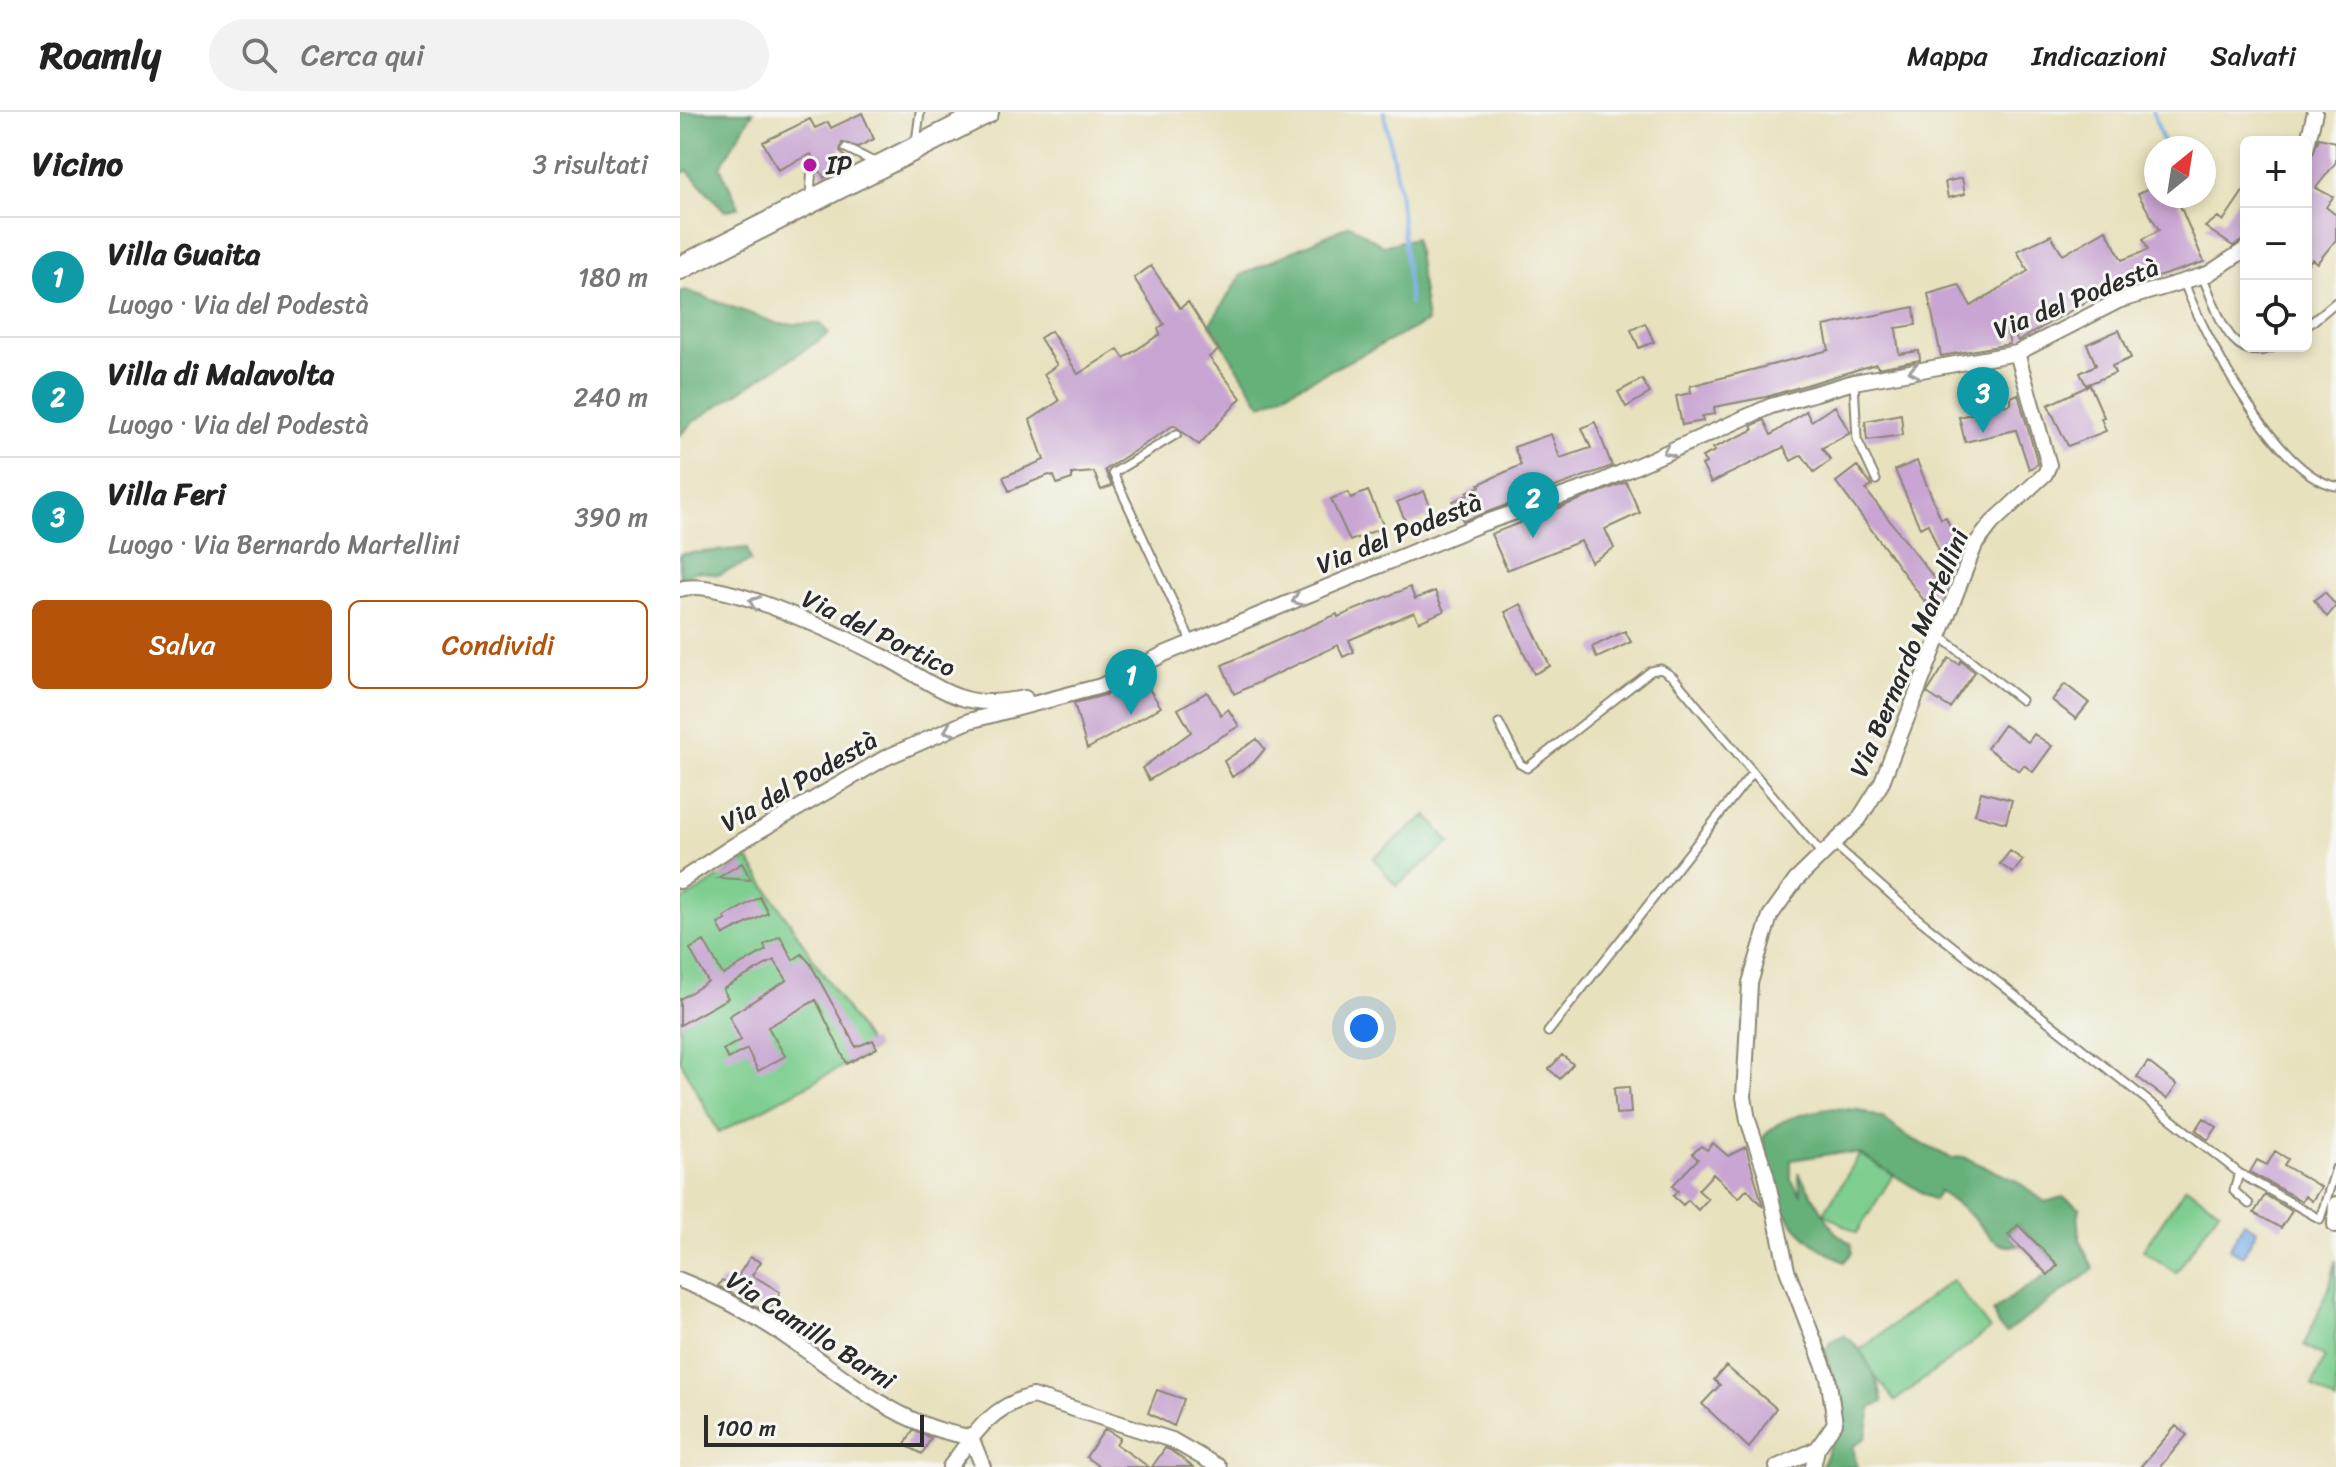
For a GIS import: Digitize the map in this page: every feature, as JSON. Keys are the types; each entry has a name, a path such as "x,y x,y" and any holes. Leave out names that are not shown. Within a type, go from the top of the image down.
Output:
{"main road":[{"path":"680,268 987,112"}],"street":[{"path":"2309,136 2315,112"},
{"name":"Via del Podestà","path":"680,881 733,846 885,758 969,721 1101,686 1192,643 1481,524 1594,485 1771,406 1854,382 2017,353 2083,316 2202,276 2240,253"},
{"name":"Via Bernardo Martellini","path":"1812,1460 1835,1423 1828,1377 1787,1270 1766,1174 1748,1120 1744,1097 1750,983 1770,916 1796,880 1859,819 1881,784 1975,545 1992,523 2045,474 2049,465 2017,353"},
{"name":"Via del Portico","path":"680,589 699,585 718,589 791,616 883,656 958,697 992,704 1037,696 1062,697"},
{"path":"2335,1225 2336,1204"},
{"name":"Via Camillo Barni","path":"680,1280 713,1293 761,1320 892,1412 941,1433 971,1437"},
{"path":"950,1467 971,1437 996,1410 1013,1401 1033,1396 1172,1440 1219,1467"},
{"path":"971,1437 983,1467"},
{"path":"1777,1467 1812,1460"}],"lane":[{"path":"915,148 920,112"},
{"path":"846,148 882,165"},
{"path":"810,202 812,166"},
{"path":"2202,276 2228,333 2240,348"},
{"path":"2183,280 2207,335 2244,399 2284,450 2322,483 2336,486"},
{"path":"2312,322 2336,302"},
{"path":"1854,382 1857,439 1876,480"},
{"path":"1177,434 1113,473 1192,643"},
{"path":"1939,635 2021,700"},
{"path":"1499,723 1520,764 1527,768 1651,671 1661,669 1673,677 1823,856"},
{"path":"1548,1032 1753,772"},
{"path":"1835,845 1916,917 2239,1173 2320,1219 2336,1168"},
{"path":"2239,1173 2234,1191 2249,1204"}],"green space":[{"path":"680,112 753,112 720,167 739,207 725,211 687,170 680,175"},
{"path":"1350,225 1383,246 1415,238 1427,322 1261,405 1210,324 1241,275"},
{"path":"685,290 779,324 821,324 829,334 693,422 680,435 680,292"},
{"path":"747,548 751,561 718,575 698,571 680,578 680,554"},
{"path":"1427,815 1450,843 1396,886 1373,858"},
{"path":"748,859 873,1050 719,1133 680,1060 680,902"},
{"path":"1829,1108 1859,1110 1884,1119 1906,1136 1951,1158 1964,1157 2017,1181 2045,1202 2063,1197 2080,1208 2080,1240 2094,1269 2006,1333 1998,1326 1993,1312 2058,1265 2018,1225 2008,1235 2018,1246 2002,1245 1939,1191 1934,1200 1860,1154 1837,1153 1791,1160 1791,1179 1801,1195 1798,1172 1835,1232 1851,1244 1852,1253 1844,1262 1823,1250 1806,1238 1785,1212 1778,1197 1763,1138 1784,1121"},
{"path":"1860,1154 1893,1175 1857,1233 1824,1213"},
{"path":"2186,1187 2219,1210 2176,1273 2143,1250"},
{"path":"2336,1260 2336,1402 2312,1386 2325,1357 2304,1345 2329,1289"},
{"path":"1952,1280 1990,1329 1895,1401 1857,1352"},
{"path":"1844,1335 1858,1348 1869,1365 1883,1402 1871,1407 1866,1437 1853,1447 1857,1467 1821,1467 1837,1421 1834,1384 1825,1350 1833,1340"}],"water":[{"path":"2244,1222 2257,1230 2243,1256 2229,1249"}],"building":[{"path":"862,113 874,139 858,147 842,143 840,151 851,164 824,178 811,154 778,170 763,142 810,119 815,128 828,122 831,128"},
{"path":"2319,138 2336,142 2336,162 2316,188 2333,197 2326,207 2336,215 2336,240 2317,263 2312,259 2312,155"},
{"path":"1962,178 1965,194 1948,198 1945,182"},
{"path":"2144,191 2144,204 2138,194"},
{"path":"2240,196 2240,242 2233,246 2205,227 2218,217 2223,221"},
{"path":"2146,208 2181,208 2204,262 2093,298 2018,341 2011,327 2006,329 2010,344 1941,356 1928,294 1959,285 1971,306 2028,271 2017,251 2051,235 2063,255 2106,230 2122,260 2148,250 2143,239 2159,230"},
{"path":"1151,266 1180,308 1188,302 1219,350 1209,357 1241,398 1199,445 1174,425 1105,470 1112,486 1101,490 1094,472 1072,474 1072,479 1057,484 1054,476 1049,475 1009,491 1003,477 1044,460 1030,420 1059,401 1044,374 1057,365 1040,338 1051,331 1078,374 1118,349 1124,358 1160,334 1158,329 1164,324 1134,278"},
{"path":"1914,307 1916,325 1896,328 1899,354 1919,351 1920,360 1878,368 1876,364 1766,397 1714,407 1715,414 1702,416 1703,421 1682,425 1676,396 1691,393 1690,386 1829,350 1824,326"},
{"path":"1645,323 1654,342 1639,348 1631,330"},
{"path":"2119,330 2131,358 2112,366 2115,373 2086,385 2080,373 2096,365 2087,344"},
{"path":"1642,379 1650,393 1626,407 1618,392"},
{"path":"2090,385 2104,417 2101,418 2106,431 2068,446 2048,405"},
{"path":"2018,394 2038,464 2029,469 2016,430 1965,442 1959,417 2011,404 2011,397"},
{"path":"1835,406 1850,433 1822,448 1831,460 1814,472 1802,455 1791,461 1784,447 1711,483 1702,465 1706,463 1702,457 1715,451 1713,448 1753,430 1751,426 1764,420 1771,435 1806,411 1811,421"},
{"path":"1901,414 1903,435 1867,440 1865,421"},
{"path":"1595,422 1612,466 1463,521 1453,501 1468,495 1467,492 1479,484 1521,465 1514,447 1551,434 1560,458 1591,448 1582,428"},
{"path":"1917,461 1941,519 1946,517 1960,550 1942,558 1928,524 1920,528 1895,470"},
{"path":"1857,466 1872,486 1866,490 1942,588 1925,602 1836,482"},
{"path":"1626,482 1640,513 1605,529 1614,548 1591,562 1581,541 1507,570 1491,534"},
{"path":"1368,491 1384,527 1350,541 1331,499 1348,492 1351,498"},
{"path":"1424,491 1432,510 1426,512 1428,517 1407,525 1397,502"},
{"path":"1410,587 1415,599 1435,591 1444,611 1419,622 1414,612 1349,640 1354,652 1343,657 1338,645 1234,694 1222,665 1337,614 1338,617"},
{"path":"2325,592 2336,606 2327,617 2314,600"},
{"path":"1521,604 1550,666 1534,674 1505,612"},
{"path":"1625,631 1631,642 1597,658 1592,647"},
{"path":"1949,658 1959,664 1961,661 1975,672 1950,708 1927,693"},
{"path":"1141,677 1161,707 1087,749 1074,703 1105,695"},
{"path":"2065,684 2089,703 2076,719 2052,700"},
{"path":"1207,692 1221,715 1228,709 1239,726 1149,780 1142,768 1191,732 1178,709"},
{"path":"2004,725 2028,742 2034,734 2052,746 2033,772 2024,765 2019,771 1987,748"},
{"path":"1257,739 1265,749 1254,762 1232,777 1224,761"},
{"path":"1981,792 2012,800 2006,823 1975,814"},
{"path":"2010,851 2023,860 2013,873 2000,864"},
{"path":"742,863 751,880 718,878"},
{"path":"760,897 768,913 724,935 718,924 726,920 724,917"},
{"path":"780,936 793,960 802,954 810,963 856,1047 873,1040 877,1048 847,1064 816,1000 768,1027 785,1056 758,1071 747,1049 728,1059 723,1050 741,1040 729,1016 787,980 774,960 723,989 728,998 680,1025 680,999 708,982 690,949 704,941 723,975 766,950 764,945"},
{"path":"1562,1055 1573,1064 1560,1079 1549,1069"},
{"path":"2148,1062 2177,1085 2167,1099 2137,1077"},
{"path":"1629,1087 1631,1113 1616,1114 1614,1088"},
{"path":"2204,1118 2217,1127 2208,1140 2196,1130"},
{"path":"1713,1143 1728,1156 1746,1147 1763,1207 1747,1189 1739,1198 1713,1174 1698,1190 1708,1199 1698,1210 1688,1200 1683,1205 1673,1196 1678,1191 1672,1186 1698,1159 1692,1154 1701,1146 1707,1150"},
{"path":"2275,1151 2288,1159 2284,1165 2321,1187 2312,1201 2305,1196 2302,1201 2250,1172 2257,1160 2267,1165"},
{"path":"2265,1195 2292,1211 2281,1228 2254,1213"},
{"path":"2018,1225 2058,1265 2048,1275 2008,1235"},
{"path":"750,1257 761,1262 752,1275 780,1292 768,1313 718,1286 722,1280 728,1283 732,1277 736,1279"},
{"path":"1726,1366 1776,1408 1749,1448 1702,1404 1720,1385 1714,1380"},
{"path":"1157,1390 1184,1399 1174,1426 1148,1413"},
{"path":"2176,1426 2187,1435 2160,1467 2140,1467"},
{"path":"1105,1429 1120,1438 1116,1444 1149,1467 1100,1467 1086,1457"},
{"path":"913,1430 931,1438 922,1454 905,1445"},
{"path":"1165,1448 1170,1450 1193,1467 1152,1467"}],"waterway":[{"path":"1384,112 1399,190 1410,304"},
{"path":"2153,112 2161,136"}],"place":[{"name":"IP","path":"810,165"},
{"name":"Villa Feri","path":"1983,433"},
{"name":"Villa di Malavolta","path":"1533,538"},
{"name":"Villa Guaita","path":"1131,715"}]}
